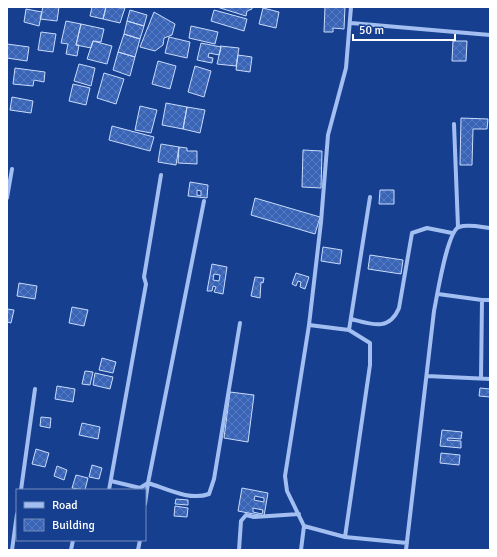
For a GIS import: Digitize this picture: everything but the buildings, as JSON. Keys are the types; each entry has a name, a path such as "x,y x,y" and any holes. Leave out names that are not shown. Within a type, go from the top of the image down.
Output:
{"street":[{"path":"301,550 304,526 287,491 285,476 309,325 325,190 328,135 346,68 351,23 351,7"},
{"path":"351,23 490,35"},
{"path":"454,124 458,228"},
{"path":"7,198 12,169"},
{"path":"109,489 146,284 144,277 160,175"},
{"path":"349,330 370,198"},
{"path":"146,497 204,201"},
{"path":"406,550 438,294 452,233 458,228 466,226 490,228"},
{"path":"351,319 370,324 386,324 394,319 399,308 412,233 427,228 452,233"},
{"path":"438,294 490,300"},
{"path":"481,378 482,300"},
{"path":"111,481 140,488 148,483 183,494 200,497 209,494 214,479 240,323"},
{"path":"309,325 349,330 370,343 370,365 345,537"},
{"path":"427,376 490,379"},
{"path":"20,489 35,390"},
{"path":"239,550 241,521 246,515 254,517 299,514"},
{"path":"12,550 16,521"},
{"path":"304,526 345,537 407,542"}]}
